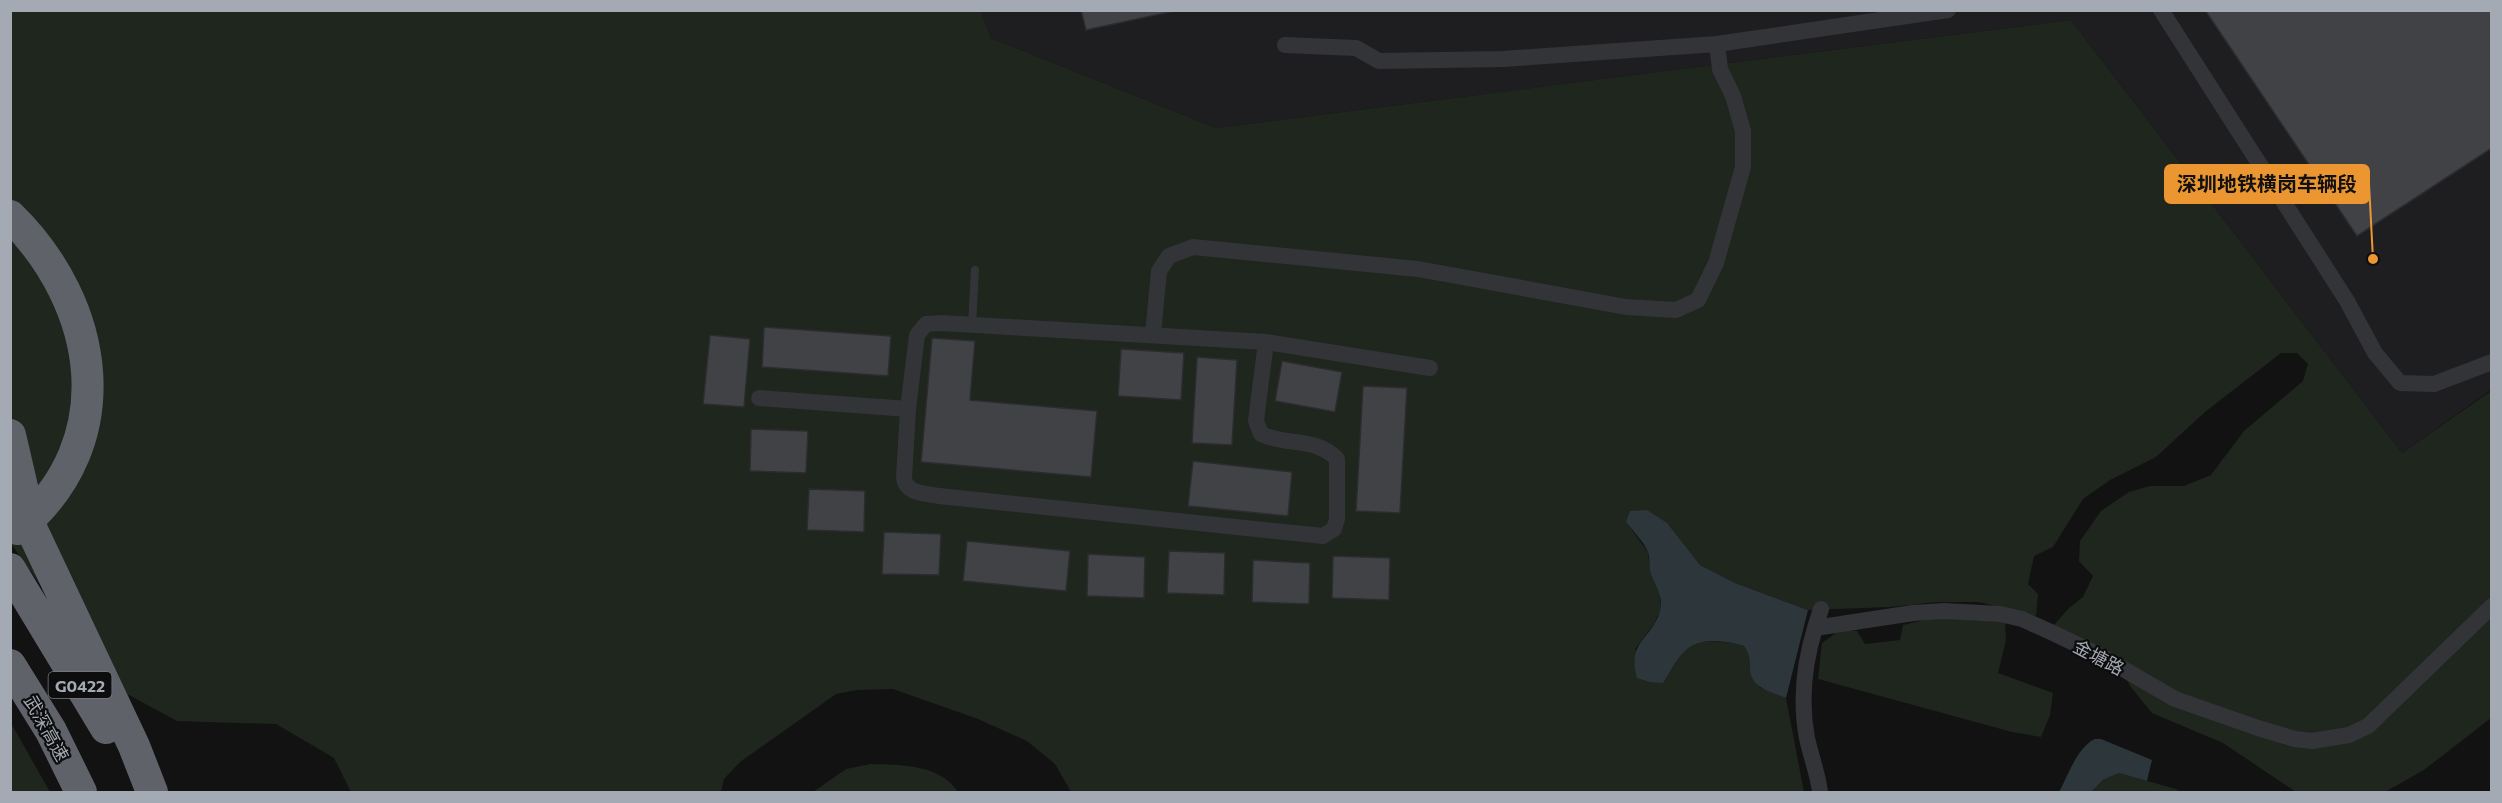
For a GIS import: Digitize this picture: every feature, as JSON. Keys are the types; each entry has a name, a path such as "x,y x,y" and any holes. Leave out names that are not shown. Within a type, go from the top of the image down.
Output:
{"highway":[{"path":"10,216 27,232 47,259 64,289 79,324 88,357 84,426 75,455 64,476 21,533"},
{"path":"11,441 21,533 134,746 152,792"},
{"name":"G0422","path":"13,573 145,792"},
{"name":"武深高速","path":"10,665 51,731 81,792"}],"street":[{"path":"1285,45 1356,48 1379,61 1503,59 1717,44 1948,10"},
{"path":"2161,10 2347,301 2375,353 2400,383 2434,384 2492,362"},
{"path":"1153,335 1159,271 1169,256 1193,247 1418,269 1626,307 1676,310 1698,300 1716,263 1743,167 1743,130 1733,96 1720,69 1717,44"},
{"path":"1266,342 1256,421 1261,434 1272,439 1313,444 1329,451 1337,459 1337,519 1334,529 1323,536 986,501 910,490 905,485 908,409 917,335 926,324 1266,342 1430,368"},
{"path":"759,398 908,409"},
{"name":"金塘路","path":"1815,628 1913,613 1944,611 1989,612 2022,618 2101,656 2175,699 2251,726 2295,739 2312,741 2349,735 2368,726 2492,606"},
{"path":"1820,792 1807,737 1803,702 1807,654 1821,609"}],"lane":[{"path":"972,325 975,270"}],"shaded area":[{"path":"10,11 981,11 991,38 1216,128 2071,20 2402,453 2491,391 2491,718 2424,770 2385,792 2296,792 2223,743 2152,713 2130,686 2116,656 2053,626 2069,608 2083,597 2093,576 2079,561 2080,541 2101,511 2129,492 2150,486 2184,486 2211,475 2244,431 2303,381 2308,364 2297,353 2281,353 2205,412 2156,457 2110,480 2083,499 2053,547 2034,556 2028,584 2038,594 2036,616 1979,602 1937,602 1891,607 1808,610 1735,583 1700,565 1686,549 1626,522 1648,552 1650,571 1659,591 1661,609 1654,624 1635,649 1663,683 1679,658 1691,646 1713,641 1744,646 1750,655 1750,665 1759,687 1786,698 1804,792 1071,792 1055,764 1027,741 978,719 893,689 857,690 836,694 740,762 724,779 721,792 351,792 334,758 276,724 177,721 114,687 11,544"},
{"path":"981,11 2491,11 2491,390 2402,453 2071,20 1216,128 991,38"},
{"path":"1647,510 1667,523 1700,565 1735,583 1808,610 1786,698 1768,691 1754,681 1751,675 1749,655 1744,646 1721,641 1698,643 1691,646 1679,658 1663,683 1637,678 1635,656 1641,642 1656,621 1661,600 1650,571 1648,552 1626,522 1630,511"},
{"path":"1933,618 2005,622 2006,640 1998,673 2053,693 2050,715 2041,737 2012,732 1818,679 1822,643 1840,630 1857,631 1865,644 1900,640 1903,625"},
{"path":"11,723 50,792 11,792"},
{"path":"2095,739 2101,739 2152,760 2147,781 2119,773 2103,780 2091,792 2059,792 2078,755"},
{"path":"871,764 907,766 930,771 941,776 958,792 813,792 846,769"},
{"path":"2119,773 2180,792 2091,792 2103,780"}],"building":[{"path":"1081,10 1179,10 1086,30"},
{"path":"2205,10 2492,10 2492,148 2357,236"},
{"path":"764,327 891,336 888,376 762,367"},
{"path":"710,335 750,339 744,407 703,404"},
{"path":"932,338 975,341 970,400 1097,411 1091,477 921,462"},
{"path":"1121,349 1184,353 1181,400 1118,396"},
{"path":"1197,357 1237,360 1232,445 1192,443"},
{"path":"1282,361 1342,372 1335,412 1275,401"},
{"path":"1363,386 1407,388 1400,513 1356,511"},
{"path":"751,429 808,431 806,473 750,471"},
{"path":"1193,461 1292,472 1288,516 1188,506"},
{"path":"809,489 865,491 864,532 807,530"},
{"path":"884,532 941,534 939,575 882,574"},
{"path":"967,541 1070,551 1066,591 963,581"},
{"path":"1169,551 1225,553 1224,595 1167,593"},
{"path":"1088,554 1145,557 1144,598 1087,596"},
{"path":"1333,556 1390,558 1389,600 1332,598"},
{"path":"1253,560 1310,563 1309,604 1252,602"}],"place":[{"name":"深圳地铁横岗车辆段","path":"2373,259"}]}
